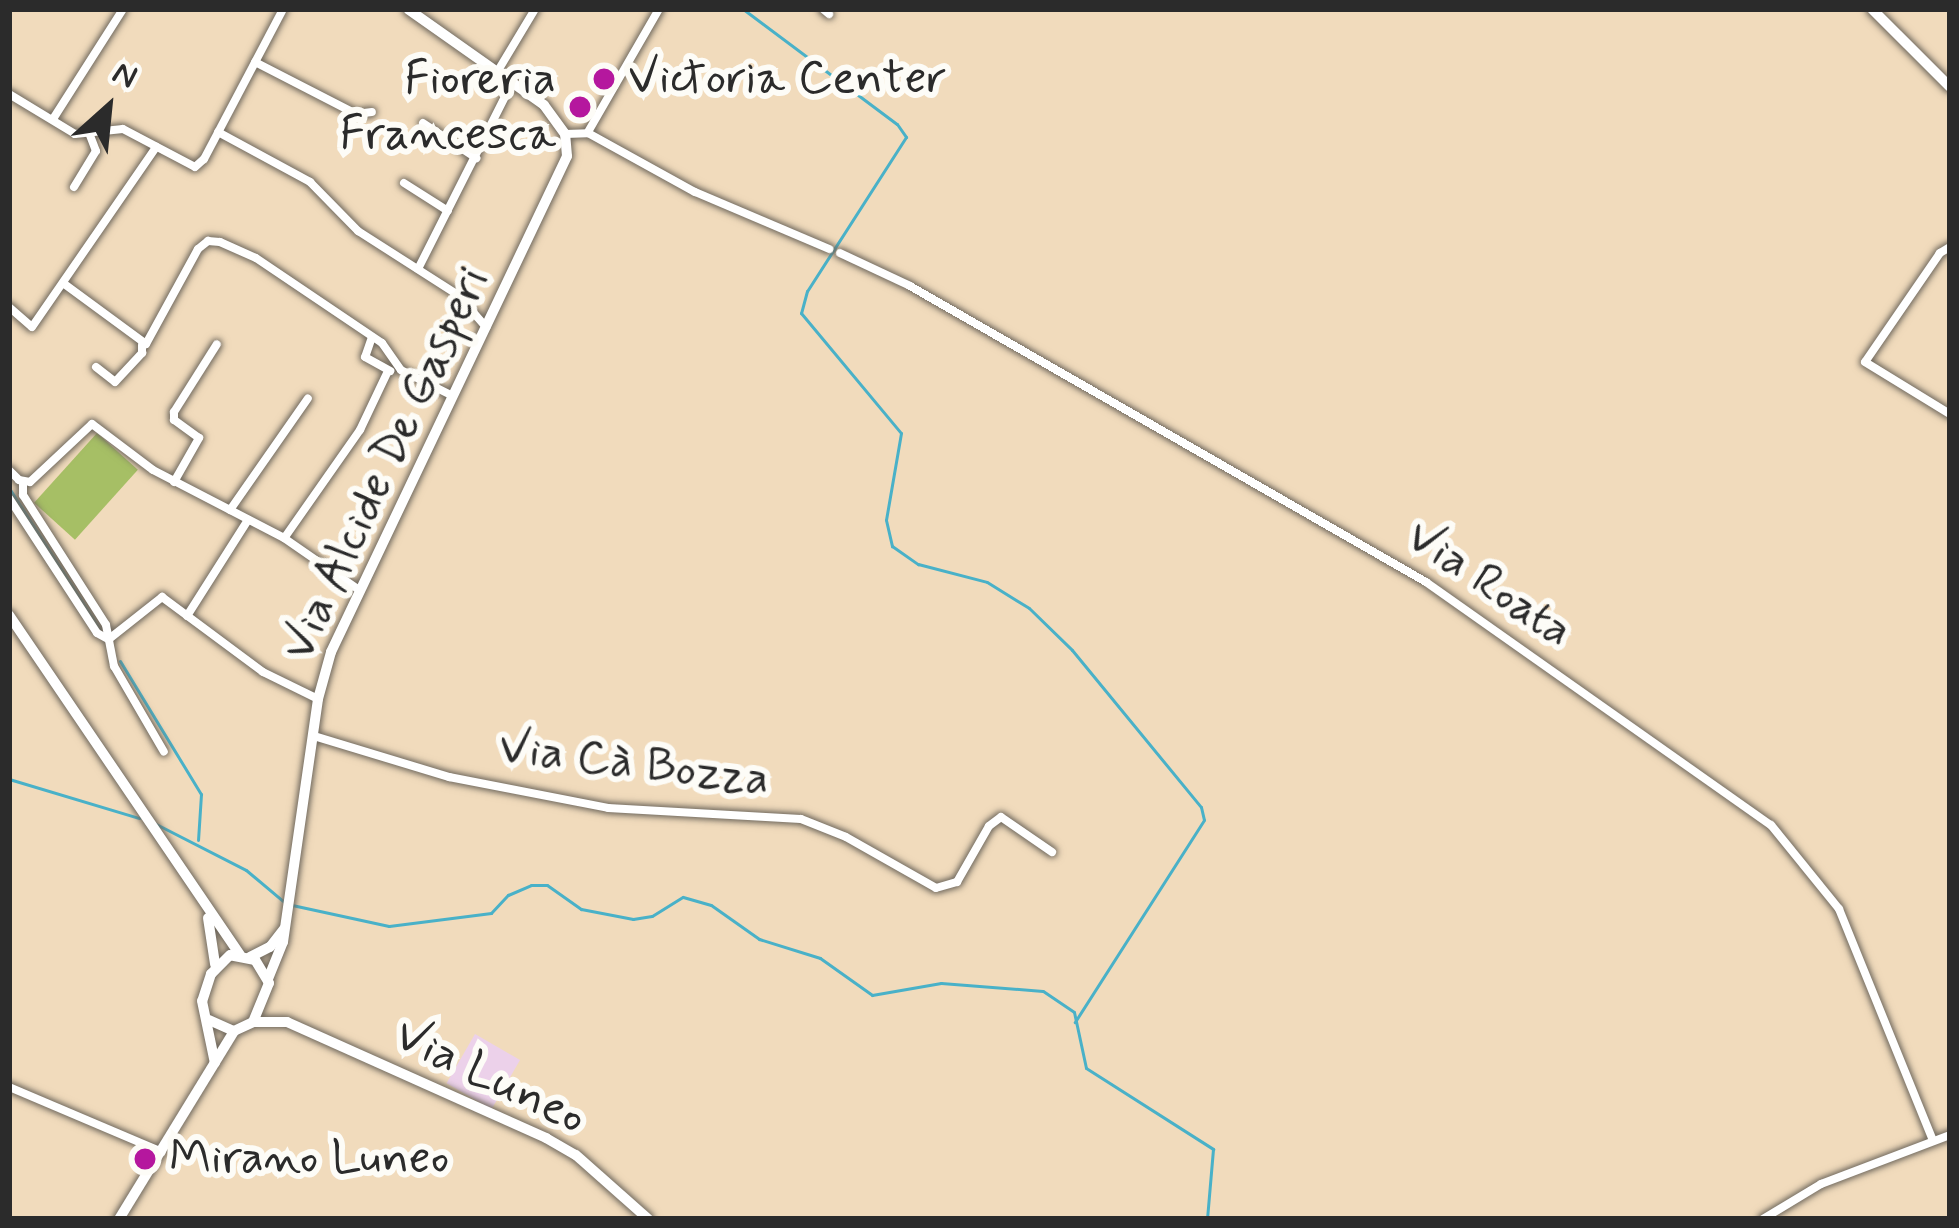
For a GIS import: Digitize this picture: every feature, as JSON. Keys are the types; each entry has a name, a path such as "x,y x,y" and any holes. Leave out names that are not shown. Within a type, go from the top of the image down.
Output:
{"street":[{"path":"52,119 123,9"},
{"path":"9,94 75,134 119,128 195,167 283,9"},
{"path":"408,9 514,80 552,113 565,134 587,133 659,9"},
{"path":"499,69 535,9"},
{"path":"1872,9 1950,87"},
{"path":"255,62 356,114 372,112"},
{"path":"418,268 514,80"},
{"path":"422,123 476,158"},
{"path":"218,132 310,182 358,231 463,298 488,328"},
{"name":"Via Roata","path":"587,133 695,192 910,286 1408,571 1771,825 1805,861 1839,909 1933,1140"},
{"name":"Via Alcide De Gasperi","path":"268,979 285,927 318,699 331,652 561,177 565,134"},
{"path":"74,187 97,151 90,135"},
{"path":"9,308 32,326 156,147"},
{"path":"404,183 448,211"},
{"path":"96,368 115,382 142,353 142,345 198,249 212,241 256,258 386,347 393,370 360,430 284,538"},
{"path":"1950,247 1940,253 1865,362 1950,414"},
{"path":"63,283 142,345"},
{"path":"373,337 365,357 453,396"},
{"path":"174,482 200,438 174,420 174,412 217,344"},
{"path":"230,510 308,398"},
{"path":"9,470 30,482 92,424 174,482 284,538 359,590"},
{"path":"23,482 23,495 106,625 114,666 164,752"},
{"path":"9,499 97,633 109,639"},
{"path":"187,616 248,520"},
{"path":"109,639 158,597 263,672 318,699"},
{"path":"9,615 196,893 268,979 266,998 253,1022"},
{"name":"Via Cà Bozza","path":"314,736 449,777 608,808 801,819 846,837 936,888 957,882 989,826 1001,818 1052,852"},
{"path":"196,893 212,930 215,966 202,1001 215,1063"},
{"path":"215,966 230,955 245,956 270,947 285,927"},
{"path":"266,998 287,1022"},
{"path":"209,1021 234,1031"},
{"path":"119,1219 234,1031 253,1022 287,1022"},
{"name":"Via Luneo","path":"287,1022 546,1138 576,1156 648,1219"},
{"path":"9,1087 163,1152"},
{"path":"1763,1219 1821,1184 1950,1135"}],"shaded area":[{"path":"475,1034 520,1060 492,1109 446,1083"}],"green space":[{"path":"97,433 138,470 75,540 34,503"}],"waterway":[{"path":"743,9 897,124 906,137 807,291 801,313 901,433 886,520 892,546 918,564 987,582 1029,608 1072,650 1201,807 1204,820 1075,1022"},
{"path":"9,488 100,630"},
{"path":"120,661 201,794 198,840"},
{"path":"9,779 139,818"},
{"path":"154,823 246,870 283,901"},
{"path":"292,905 389,926 491,913 508,895 531,885 547,885 581,909 633,919 652,916 683,897 711,905 759,939 820,958 872,995 941,983 1043,991 1074,1012 1086,1068 1213,1149 1207,1219"}],"place":[{"name":"Victoria Center","path":"604,79"},
{"name":"Fioreria Francesca","path":"580,107"},
{"name":"Mirano Luneo","path":"145,1159"}]}
